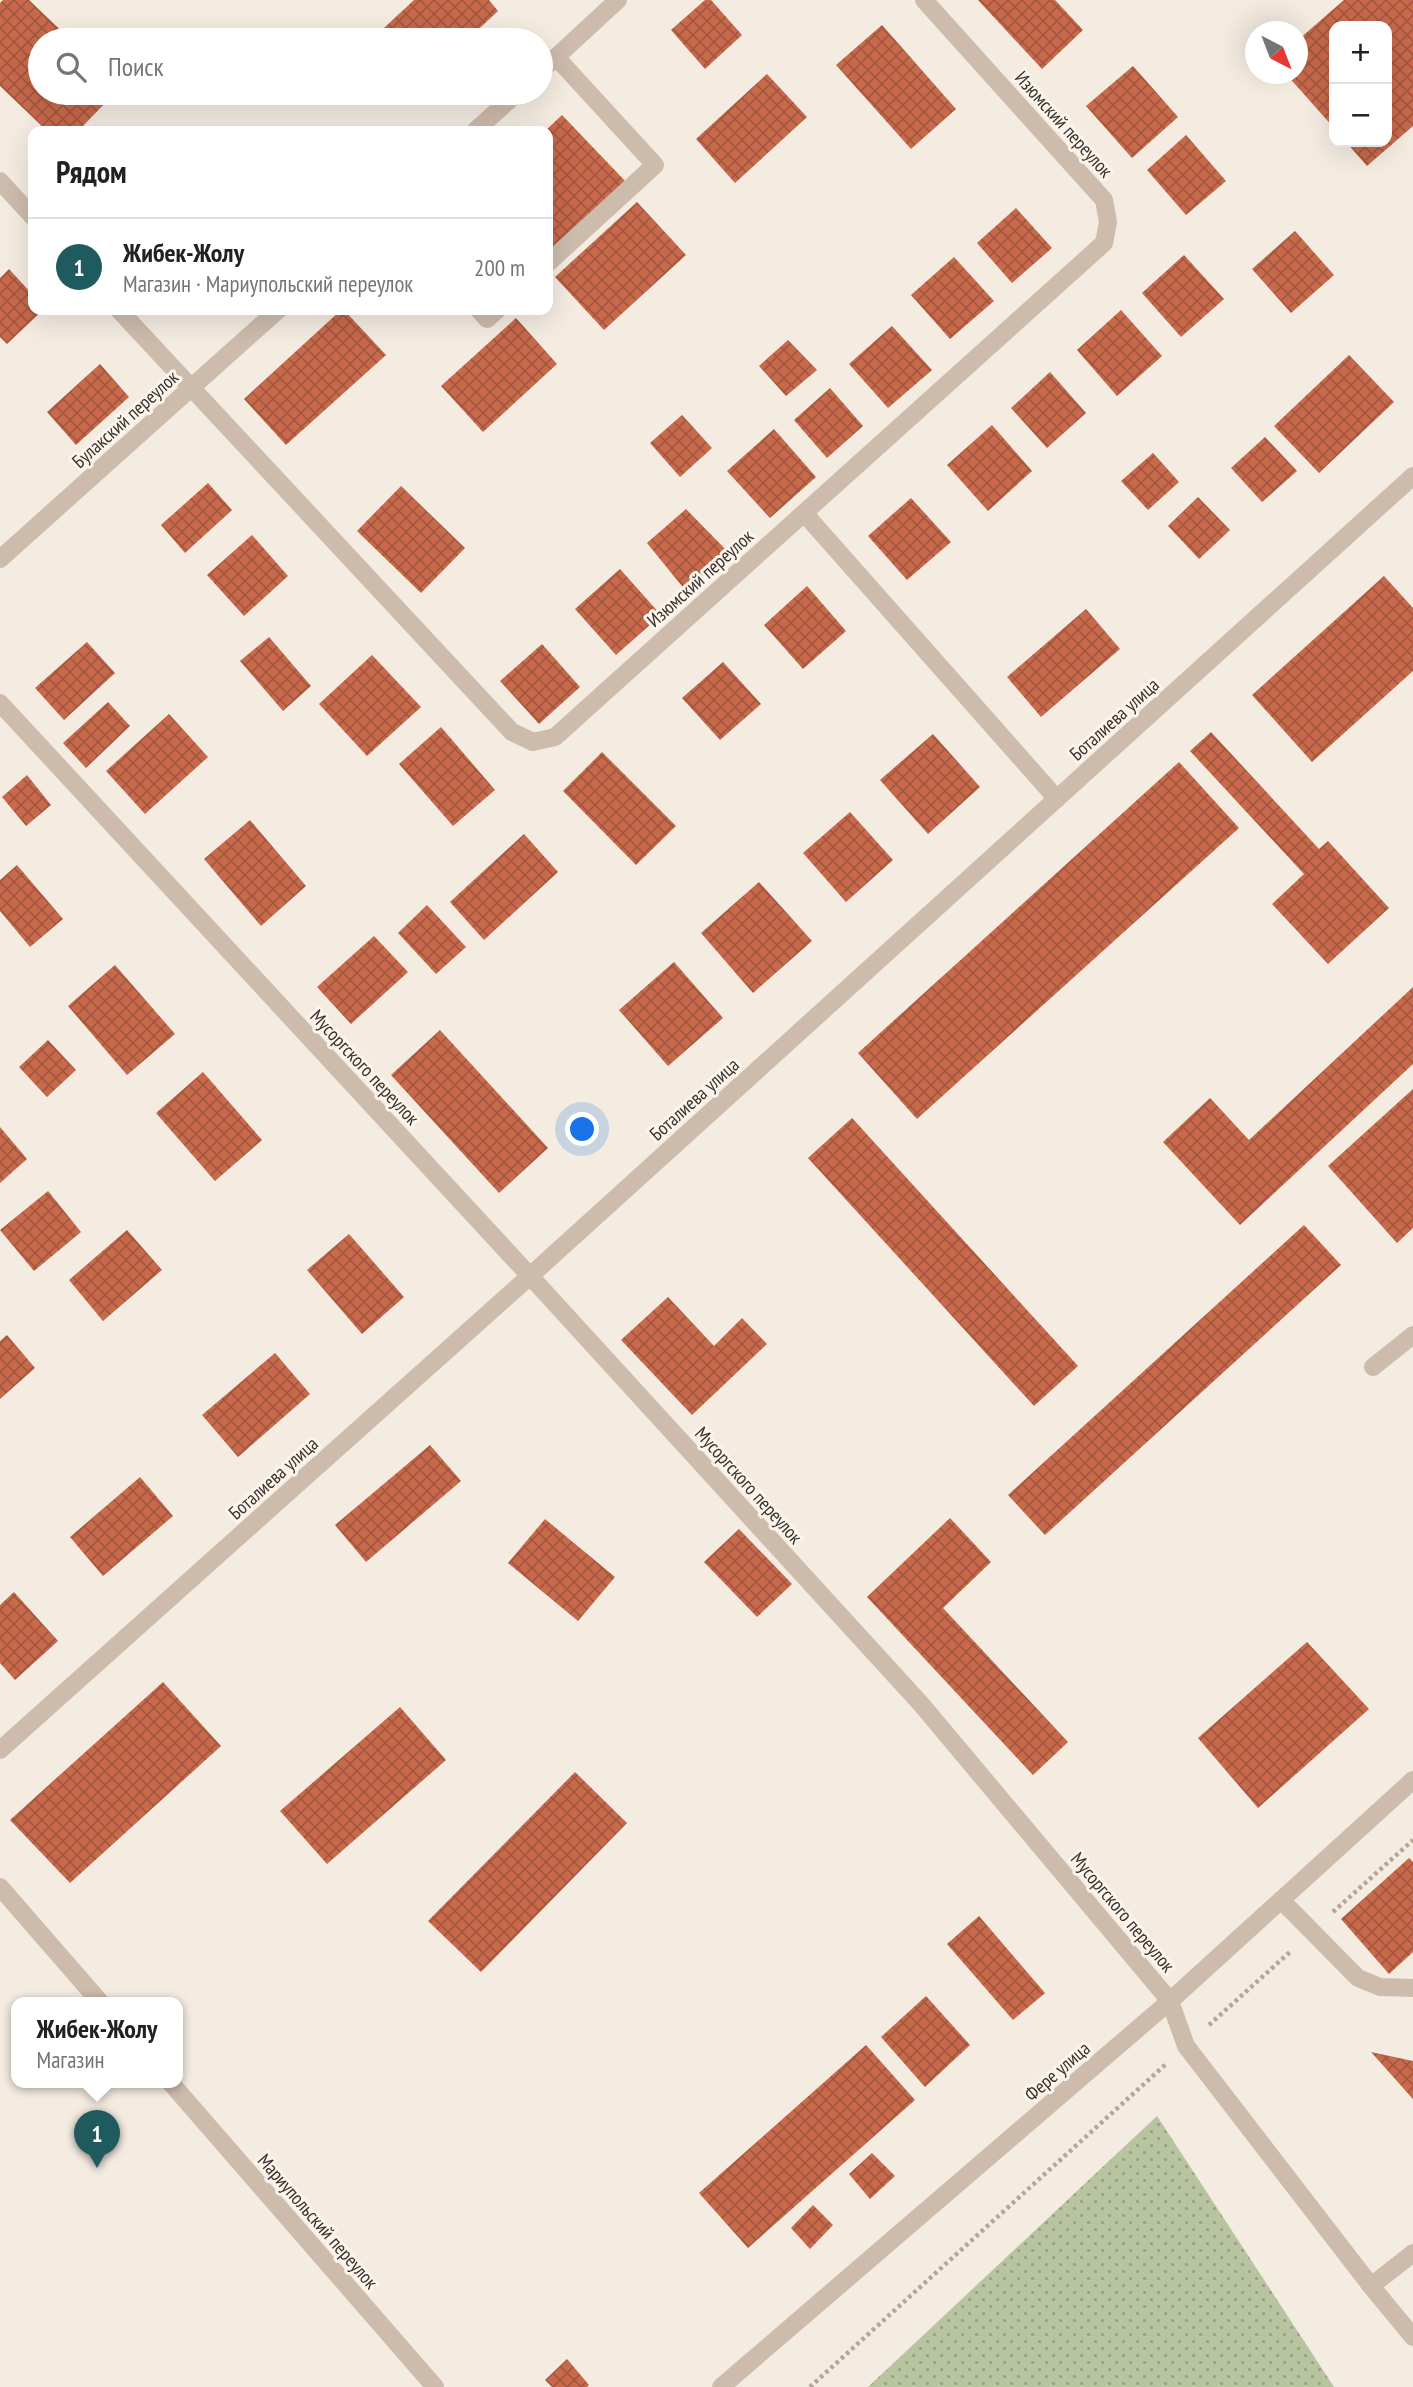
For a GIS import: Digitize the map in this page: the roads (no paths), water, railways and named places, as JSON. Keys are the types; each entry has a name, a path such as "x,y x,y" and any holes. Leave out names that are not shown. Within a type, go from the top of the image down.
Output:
{"street":[{"path":"553,60 618,0"},
{"name":"Изюмский переулок","path":"124,315 512,732 533,742 555,737 1104,243 1108,222 1104,200 924,0"},
{"path":"553,258 655,165 556,57"},
{"path":"481,126 504,105"},
{"path":"0,181 28,212"},
{"name":"Булакский переулок","path":"0,558 272,315"},
{"name":"Боталиева улица","path":"0,1750 530,1276 1413,476"},
{"path":"804,513 1057,799"},
{"name":"Мусоргского переулок","path":"0,702 921,1704 1170,2001 1186,2046 1413,2337"},
{"path":"1373,1367 1413,1335"},
{"name":"Фере улица","path":"721,2387 1170,2001 1413,1780"},
{"path":"0,1887 96,1997"},
{"path":"1281,1900 1358,1978 1380,1987 1413,1988"},
{"name":"Мариупольский переулок","path":"175,2088 435,2387"},
{"path":"1371,2286 1413,2253"}],"place":[{"name":"Жибек-Жолу","path":"97,2168"}]}
